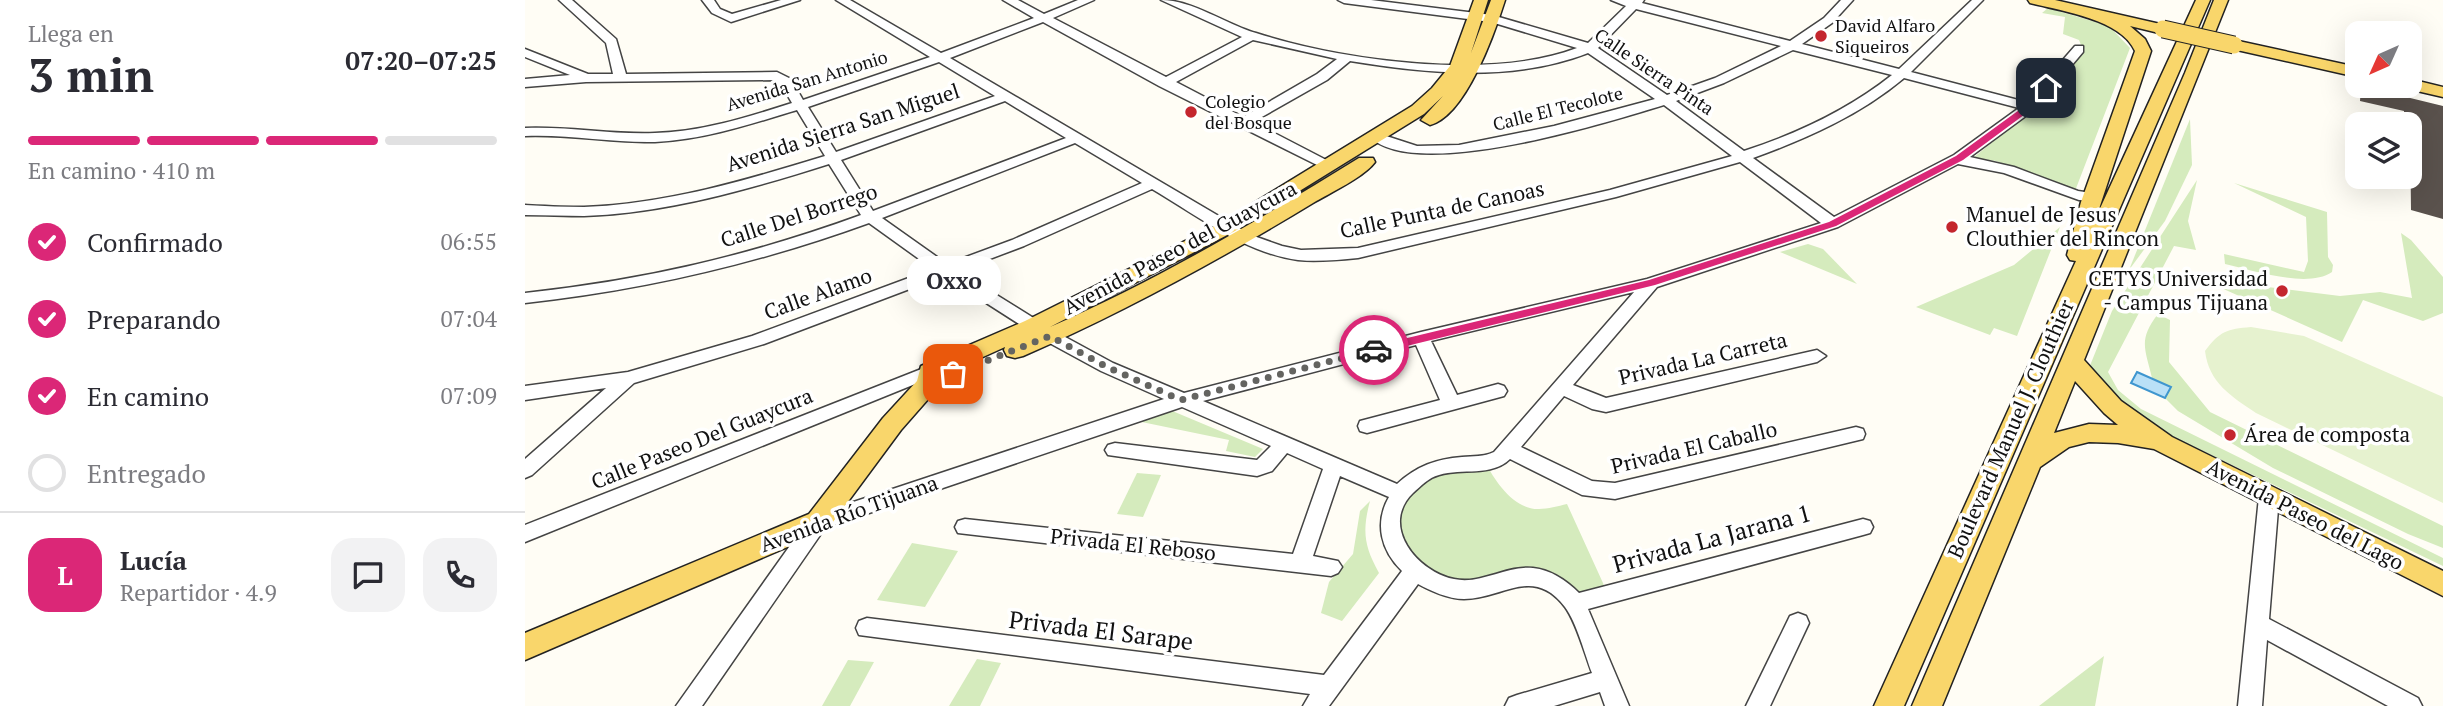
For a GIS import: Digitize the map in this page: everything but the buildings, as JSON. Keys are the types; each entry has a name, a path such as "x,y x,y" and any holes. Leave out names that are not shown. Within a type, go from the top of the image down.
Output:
{"main road":[{"name":"Avenida Paseo del Guaycura","path":"1042,331 1329,167 1429,121 1454,97 1483,12 1498,0"},
{"path":"2035,0 2057,2 2131,33 2140,41 2143,51 2093,197 2058,321"},
{"name":"Boulevard Manuel J. Clouthier","path":"1889,706 2203,0"},
{"name":"Boulevard Manuel J. Clouthier","path":"1927,706 2031,463 2221,0"},
{"path":"2075,9 2345,69"},
{"path":"2422,87 2443,92"},
{"name":"Avenida Paseo del Guaycura","path":"929,377 1042,331 1246,238 1386,141"},
{"path":"2072,360 2087,384 2102,400 2168,446"},
{"path":"818,522 929,377"},
{"path":"2031,463 2057,442 2091,431 2131,436 2168,446"},
{"name":"Avenida Paseo del Lago","path":"2168,446 2443,584"},
{"name":"Avenida Río Tijuana","path":"525,648 818,522"}],"street":[{"path":"565,0 612,42 620,77"},
{"path":"708,0 716,12 731,18 794,0"},
{"name":"Calle Punta de Canoas","path":"842,0 1246,238 1275,251 1305,257 1358,253 1686,177 1741,158 1815,127 1863,101 1902,73 1979,1"},
{"path":"1009,0 1329,167"},
{"name":"Avenida San Antonio","path":"525,132 551,130 613,136 672,136 726,127 943,59 1088,0"},
{"path":"1167,0 1252,36 1346,58 1466,67 1533,67 1590,48 1635,2"},
{"name":"Calle Sierra Pinta","path":"1343,0 1483,12 1590,48 1833,224"},
{"path":"1617,0 1635,2 1790,46 2029,107"},
{"name":"Calle El Tecolote","path":"1386,141 1419,151 1453,151 1552,132 1665,100 1731,76 1790,46 1826,22 1847,0"},
{"path":"1164,83 1252,36"},
{"name":"Avenida Río Tijuana","path":"818,522 1181,400 1421,338 1651,283 1833,224 1955,160 2029,107 2078,49"},
{"path":"525,54 586,78"},
{"path":"1243,122 1322,77 1346,58"},
{"path":"525,83 620,77 777,76 786,82 869,216 947,271 1042,331 1107,367 1401,494"},
{"name":"Avenida Sierra San Miguel","path":"525,210 559,213 605,210 686,197 761,180 832,158 1007,96"},
{"name":"Calle Del Borrego","path":"525,298 592,291 687,273 795,244 1077,138"},
{"path":"1955,160 1979,161 2033,178 2076,196 2093,197"},
{"name":"Calle Alamo","path":"525,393 628,378 758,340 947,271 1154,183"},
{"path":"1617,706 1575,603 1562,590 1535,577 1459,590 1432,583 1414,572 1396,552 1389,531 1392,510 1401,494 1420,475 1442,465 1495,461 1507,450 1651,283"},
{"path":"1421,338 1451,403"},
{"name":"Privada La Carreta","path":"1561,387 1606,405 1817,356"},
{"name":"Calle Paseo Del Guaycura","path":"525,534 895,387 929,377"},
{"path":"525,470 628,378"},
{"path":"1367,426 1498,391"},
{"name":"Privada El Caballo","path":"1507,450 1589,489 1615,491 1856,434"},
{"path":"1115,450 1257,468 1265,466 1284,444"},
{"path":"1300,563 1334,465"},
{"path":"2249,706 2269,497"},
{"path":"688,706 818,522"},
{"name":"Privada El Reboso","path":"965,527 1331,567"},
{"name":"Privada La Jarana 1","path":"1575,603 1863,527"},
{"path":"1315,706 1414,572"},
{"path":"1758,706 1798,623"},
{"path":"2256,623 2410,706"},
{"name":"Privada El Sarape","path":"867,628 1329,686"},
{"path":"1517,706 1606,680"}],"green space":[{"path":"2048,8 2109,26 2130,48 2075,191 1996,161 1973,158 2034,108 2081,45 2079,40 2063,34 2065,17 2042,13"},
{"path":"2190,119 2192,165 2165,221 2129,270"},
{"path":"2197,180 2188,221 2196,250 2174,246 2108,372 2118,390 2141,409 2443,558 2443,566 2128,415 2089,368 2112,311"},
{"path":"2234,183 2327,212 2328,257 2333,265 2332,272 2321,277 2295,279 2225,264 2224,254 2304,272 2308,261 2306,217"},
{"path":"2060,227 2017,336 1994,328 1990,335 1916,307 2014,265"},
{"path":"2401,233 2411,240 2443,277 2443,313 2423,321 2363,300 2342,342 2219,287 2227,282 2340,296 2380,292 2412,298"},
{"path":"1808,244 1823,249 1857,284 1780,252"},
{"path":"2158,314 2170,320 2169,362 2210,412 2443,526 2443,548 2408,534 2273,468 2178,411 2165,398 2170,387 2152,378 2146,351 2145,338"},
{"path":"2251,327 2304,336 2443,397 2443,503 2256,413 2223,388 2211,372 2205,351 2225,332"},
{"path":"1170,410 1263,449 1255,457 1226,451 1229,440 1132,420"},
{"path":"1486,463 1500,486 1522,505 1539,509 1567,504 1608,594 1575,603 1548,582 1472,589 1414,572 1392,510 1420,475"},
{"path":"1137,473 1161,475 1143,517 1117,514"},
{"path":"1370,501 1366,538 1370,555 1379,573 1342,621 1321,613 1329,582 1353,554 1360,511"},
{"path":"912,543 958,551 925,607 877,600"},
{"path":"2104,656 2095,706 2039,706"},
{"path":"977,659 1001,663 980,706 949,706"},
{"path":"848,660 874,662 850,706 822,706"}],"water":[{"path":"2137,372 2171,387 2165,398 2131,383"}],"way so far":[{"path":"953,374 1050,336 1107,367 1181,400 1374,350"}],"place":[{"name":"David Alfaro Siqueiros","path":"1821,36"},
{"name":"Colegio del Bosque","path":"1191,112"},
{"name":"Manuel de Jesus Clouthier del Rincon","path":"1952,227"},
{"name":"CETYS Universidad - Campus Tijuana","path":"2282,291"},
{"name":"Oxxo","path":"953,374"},
{"name":"Área de composta","path":"2230,435"}],"route":[{"path":"1374,350 1651,283 1833,224 1959,158 2029,107 2046,88"}]}
